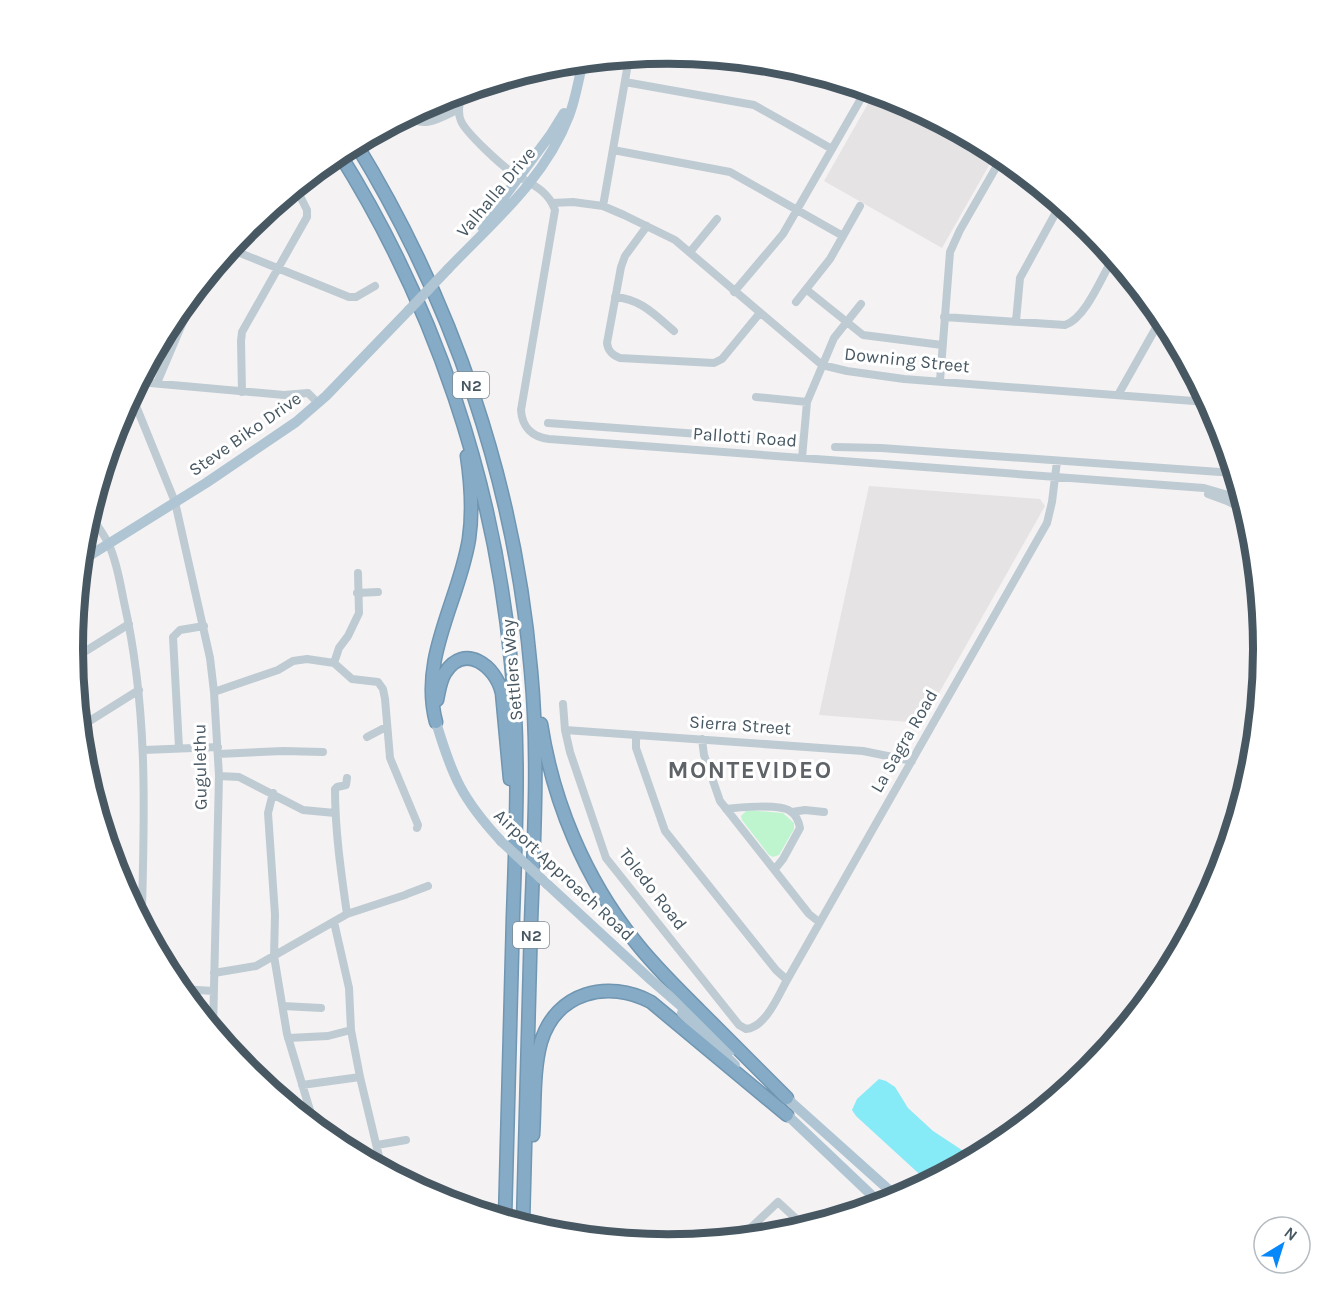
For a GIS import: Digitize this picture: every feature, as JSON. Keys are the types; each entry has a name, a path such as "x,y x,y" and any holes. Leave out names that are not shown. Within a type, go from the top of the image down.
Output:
{"highway":[{"name":"Settlers Way","path":"361,152 391,203 417,255 446,319 471,384 491,451 519,576 529,645 535,727 536,785 525,1217"},
{"name":"Settlers Way","path":"344,162 381,225 450,382 471,448 485,503 508,627 517,765 505,1211"},
{"path":"423,317 466,449 471,494 469,540 435,657 431,686 432,708 436,722"},
{"path":"529,645 545,747 554,783 573,836 598,887 623,926 652,963 787,1098"},
{"path":"436,722 440,685 443,675 450,667 459,661 470,659 484,663 492,670 499,680 503,699 516,839"},
{"path":"526,1217 540,1046 549,1025 558,1012 585,994 601,990 616,990 632,993 651,1002 787,1115"}],"main road":[{"name":"Valhalla Drive","path":"409,310 458,259 525,180 560,121 580,72"},
{"name":"Steve Biko Drive","path":"91,554 175,504 296,422 318,403 409,310"},
{"name":"Airport Approach Road","path":"436,722 446,757 458,786 471,806 501,841 651,980 890,1191"},
{"name":"Airport Approach Road","path":"651,980 691,1024 873,1197"}],"street":[{"path":"603,206 628,66"},
{"path":"625,82 754,105 832,149"},
{"path":"734,292 783,234 861,98"},
{"path":"460,103 460,120 466,129 504,166 545,193 553,207"},
{"path":"417,121 425,123 459,109"},
{"path":"613,150 726,171 843,236"},
{"path":"940,381 950,252 997,166"},
{"path":"242,392 241,336 307,217 307,210 300,195"},
{"name":"Downing Street","path":"553,207 603,206 675,240 759,314 822,365 847,371 940,381 1196,401"},
{"path":"796,302 830,259 860,206"},
{"name":"Pallotti Road","path":"553,207 555,220 523,397 522,416 526,428 536,436 549,439 1185,487"},
{"path":"1016,321 1020,278 1056,212"},
{"path":"690,252 717,219"},
{"path":"647,225 623,260 607,343 611,352 620,358 714,363 722,359 759,314"},
{"path":"239,252 354,298 375,286"},
{"path":"944,317 1065,325 1080,315 1109,265"},
{"path":"807,290 868,337 942,345"},
{"path":"615,297 626,298 643,305 674,331"},
{"path":"802,458 807,402 834,338 861,304"},
{"path":"157,383 182,324"},
{"path":"1118,395 1156,327"},
{"path":"148,382 284,395 308,393 318,403"},
{"path":"756,397 807,402"},
{"name":"Gugulethu","path":"136,407 175,504 204,626 214,692 219,776 213,1017"},
{"name":"Pallotti Road","path":"548,423 740,437"},
{"path":"591,442 592,426"},
{"path":"704,450 705,435"},
{"path":"835,447 881,448 1225,472"},
{"path":"879,464 881,448"},
{"name":"La Sagra Road","path":"754,1027 766,1015 787,980 1047,523 1057,461"},
{"path":"1185,487 1204,488 1232,496"},
{"path":"1185,487 1235,505"},
{"path":"97,525 108,543 114,561 129,624 139,690 144,750 142,906"},
{"path":"334,663 339,648 348,636 359,613 358,573"},
{"path":"357,593 378,592"},
{"path":"83,653 129,624"},
{"path":"179,748 172,637 180,630 204,626"},
{"path":"214,692 278,670 297,660 308,659 334,663 352,679 380,683 385,699 386,727 392,765 418,825 417,828"},
{"path":"88,722 139,690"},
{"name":"Toledo Road","path":"563,704 570,752 607,859 739,1025 746,1029 754,1027"},
{"path":"367,736 386,727"},
{"name":"Sierra Street","path":"565,730 863,751 912,761"},
{"path":"636,735 636,748 665,831 776,970 787,980"},
{"path":"702,739 704,755 716,795 809,914 819,922"},
{"path":"144,750 179,748 218,751 323,752"},
{"path":"219,776 239,777 303,810 335,813"},
{"path":"347,778 346,785 335,789 337,849 347,914"},
{"path":"273,793 268,813 275,915 273,923 274,956 288,1038 309,1112"},
{"path":"726,809 748,806 784,809 792,813 800,828 775,869"},
{"path":"792,813 805,810 824,812"},
{"path":"214,973 252,967 347,914 428,886"},
{"path":"334,922 349,988 351,1030 360,1077 379,1158"},
{"path":"192,990 214,991"},
{"path":"283,1006 321,1008"},
{"path":"288,1038 328,1036 351,1030"},
{"path":"302,1085 360,1077"},
{"path":"376,1145 406,1140"},
{"path":"750,1228 777,1202 797,1220"}],"shaded area":[{"path":"870,101 927,125 991,162 942,248 824,181"},
{"path":"869,486 1040,499 1045,506 922,723 819,715"}],"green space":[{"path":"747,810 783,813 794,823 794,829 779,855 773,857 769,855 742,820 741,816"}],"water":[{"path":"879,1079 886,1081 895,1087 908,1108 933,1131 966,1153 922,1176 856,1116 852,1110 857,1099"}],"district":[{"name":"MONTEVIDEO","path":"750,770"}]}
